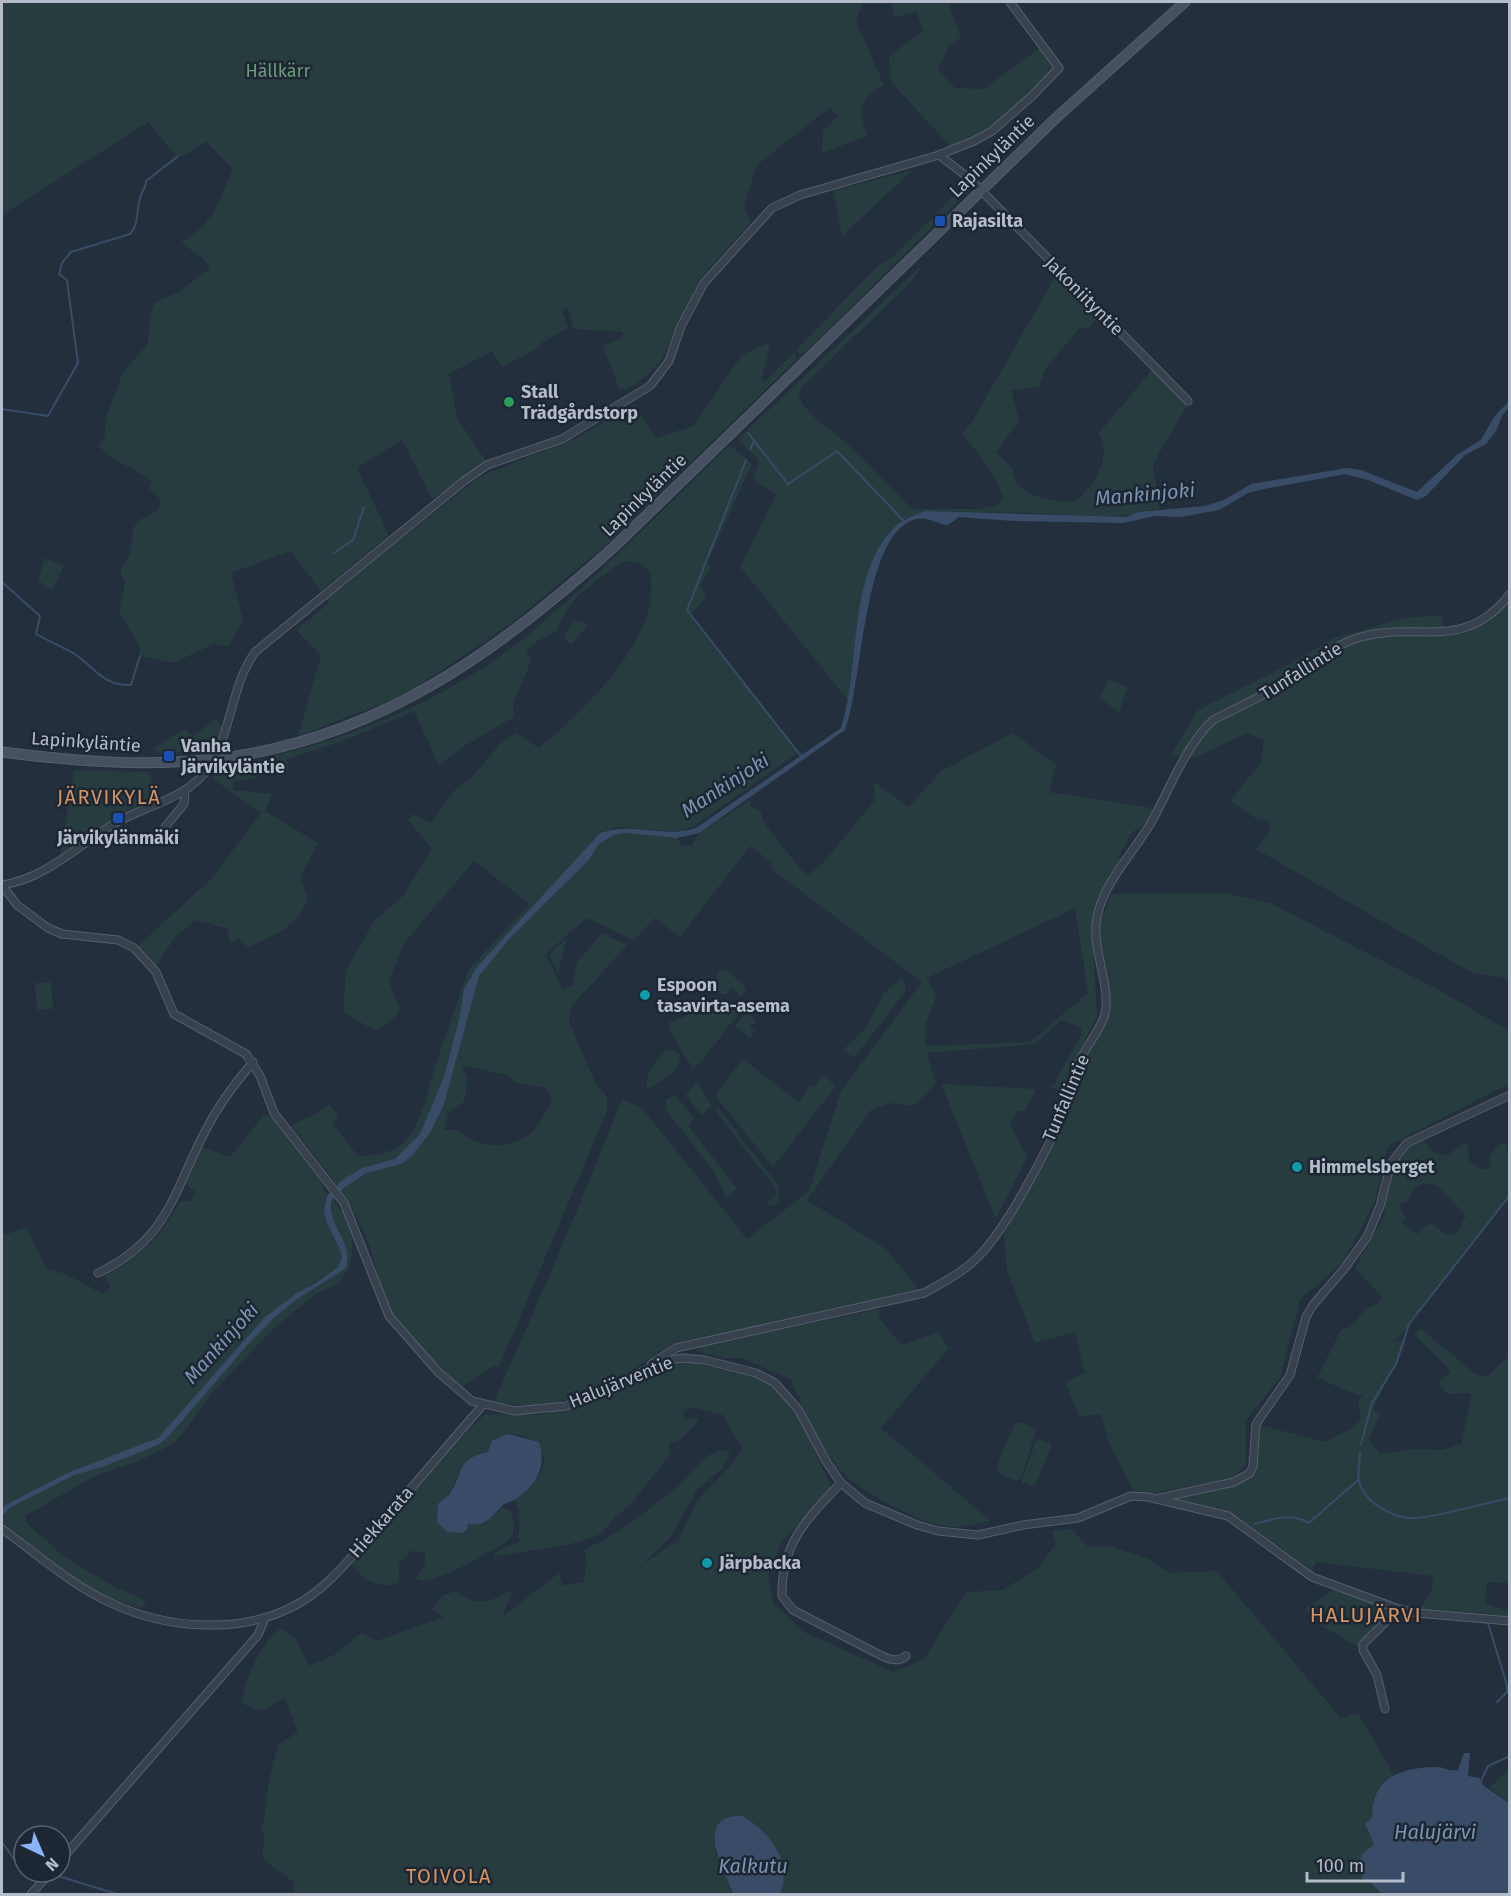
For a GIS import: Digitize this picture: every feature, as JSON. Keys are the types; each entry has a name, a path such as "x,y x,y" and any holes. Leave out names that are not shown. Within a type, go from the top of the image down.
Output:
{"main road":[{"name":"Lapinkyläntie","path":"2,752 114,762 213,759 281,747 338,730 378,714 442,681 504,640 550,604 615,546 981,190 1065,110 1185,2"}],"street":[{"path":"98,1273 132,1253 161,1224 208,1126 231,1088 253,1062 239,1049 174,1014 156,972 134,948 118,940 62,934 48,928 17,905 2,885 46,871 122,820 185,791 203,775 213,759 224,738 247,663 265,641 478,470 562,439 647,389 665,368 681,326 704,283 772,208 800,195 939,155 974,141 992,131 1031,97 1059,68 1010,2"},
{"path":"939,155 981,190"},
{"name":"Jakoniityntie","path":"981,190 1188,401"},
{"name":"Tunfallintie","path":"646,1368 675,1348 924,1293 947,1281 980,1255 1005,1222 1066,1108 1079,1061 1101,1025 1106,1004 1096,936 1101,906 1115,877 1142,838 1205,728 1213,720 1274,689 1342,644 1377,634 1424,634 1464,629 1502,604 1509,594"},
{"path":"156,838 184,804 185,791"},
{"name":"Halujärventie","path":"253,1062 274,1113 340,1196 355,1224 388,1316 439,1373 462,1394 482,1406 515,1411 566,1406 646,1368 682,1358 705,1360 766,1377 786,1394 798,1409 826,1461 841,1483 865,1503 917,1525 957,1534 978,1535 1023,1525 1078,1518 1131,1496 1158,1498 1228,1516 1312,1577 1399,1609 1416,1613 1509,1621"},
{"path":"1158,1498 1234,1482 1250,1473 1253,1466 1256,1425 1290,1375 1306,1317 1313,1305 1344,1269 1367,1237 1395,1155 1407,1143 1509,1095"},
{"name":"Hiekkarata","path":"2,1529 88,1591 129,1611 178,1623 198,1624 265,1618 302,1601 332,1577 482,1406"},
{"path":"841,1483 799,1529 783,1569 782,1596 793,1610 879,1655 891,1660 902,1659 906,1656"},
{"path":"1385,1709 1377,1675 1363,1650 1363,1644 1399,1609"},
{"path":"72,1847 258,1635 265,1618"}],"green space":[{"name":"Hällkärr","path":"2,2 863,2 856,21 884,85 865,100 863,106 862,119 867,136 822,153 823,130 838,117 830,107 757,165 744,206 750,223 700,279 662,360 644,378 626,390 619,388 603,346 623,338 623,332 573,329 567,306 562,310 568,328 539,344 540,347 502,367 492,351 449,374 457,418 487,463 432,499 402,440 357,468 389,535 321,591 291,551 231,573 243,620 229,646 213,644 174,663 140,656 140,647 119,612 125,581 121,568 131,550 132,533 137,523 159,510 160,499 149,489 152,481 111,457 99,446 105,436 106,417 123,372 148,344 154,303 179,292 210,268 203,259 181,242 208,220 219,202 233,169 207,142 177,157 148,122 2,215"},
{"path":"891,2 948,2 961,37 949,46 938,70 955,88 984,89 1041,47 1053,62 1052,71 990,130 951,147 891,82 889,56 924,31 916,12 894,17"},
{"path":"913,170 906,176 842,236 833,191"},
{"path":"965,181 969,185 968,191 805,353 800,354 796,350 879,265 894,256 964,186"},
{"path":"923,264 911,282 802,387 798,395 813,415 855,451 912,509 980,509 998,505 1003,498 986,464 962,434 972,422 1056,275 1099,316 1087,329 1080,328 1046,368 1039,387 1011,390 1019,420 996,453 1014,470 1012,474 1023,489 1030,494 1049,500 1077,501 1100,470 1104,452 1099,433 1156,365 1190,400 1153,464 1160,509 1107,518 1039,513 925,511 903,520 881,544 865,582 848,700 740,567 776,494 753,479 759,461 738,439"},
{"path":"770,342 762,379 765,382 793,353 797,358 795,361 607,544 513,622 417,687 384,703 298,736 321,656 296,630 329,603 326,598 481,476 577,438 634,404 656,438 693,426 742,355"},
{"path":"727,447 733,447 752,464 707,563 712,567 700,585 706,598 690,615 799,752 696,825 681,832 618,827 600,833 534,906 539,910 589,860 599,844 614,835 625,833 677,838 681,845 691,846 699,833 751,800 750,806 760,811 765,824 802,871 809,875 823,863 875,800 874,782 909,807 941,771 1013,733 1056,765 1049,792 1152,808 1153,814 1141,828 1132,832 1118,857 1121,859 1102,895 1092,926 1097,1017 1071,1066 1064,1089 1048,1088 1054,1084 1082,1033 1081,1027 1061,1020 1035,1044 927,1053 936,1084 916,1104 908,1106 891,1103 871,1110 807,1200 886,1249 917,1287 910,1293 676,1343 607,1384 570,1398 532,1405 513,1405 494,1401 560,1251 622,1099 642,1108 747,1239 809,1191 841,1091 922,982 773,870 771,862 750,846 680,937 655,918 634,940 586,918 546,954 562,989 573,986 577,962 602,933 627,945 571,1007 569,1022 595,1082 607,1097 607,1111 499,1367 494,1366 462,1387 420,1351 402,1329 384,1297 368,1241 357,1217 291,1126 321,1111 329,1104 338,1115 332,1123 358,1156 375,1155 397,1149 412,1133 425,1103 435,1066 469,969 530,904 474,861 404,943 389,981 400,1009 395,1017 374,1030 343,1012 346,971 374,921 404,895 432,849 408,820 413,814 431,823 454,791 473,776 499,745 515,733 539,748 577,714 616,670 632,646 644,622 651,597 650,572 639,563 623,561 584,591 568,608 557,630 536,642 526,651 532,659 513,704 514,717 464,746 439,765 414,711 343,741 287,759 290,770 233,782 233,790 272,794 265,811 318,843 300,877 308,899 303,909 284,929 248,947 238,939 230,943 228,929 196,920 175,937 155,968 138,946 211,879 261,813 212,778 218,767 258,760 341,736 422,702 460,682 496,659 555,612","holes":["1075,908 1088,993 1030,1042 926,1046 925,1025 936,996 927,978","462,1065 510,1076 515,1083 544,1087 552,1099 536,1128 524,1138 505,1145 484,1144 457,1130 444,1130 448,1112 464,1102 468,1078"]},
{"path":"45,558 64,565 52,591 38,580"},
{"path":"1509,594 1509,978 1472,973 1256,849 1270,832 1269,821 1257,819 1230,801 1261,762 1264,740 1247,733 1196,757 1171,755 1198,710 1280,669 1334,638 1405,618 1441,615 1445,631 1483,618"},
{"path":"574,620 585,623 587,627 571,644 563,638"},
{"path":"1108,680 1128,687 1119,712 1100,698"},
{"path":"216,719 223,728 210,751 160,753 153,749 185,728 193,736"},
{"path":"74,770 148,772 159,798 122,813 60,855"},
{"path":"1223,893 1270,903 1441,991 1509,1031 1509,1084 1388,1146 1375,1202 1343,1262 1300,1300 1280,1378 1246,1420 1246,1465 1233,1478 1154,1493 1133,1490 1109,1443 1101,1414 1079,1416 1065,1382 1085,1373 1075,1332 1035,1343 1007,1270 1004,1234 1070,1114 1083,1062 1111,1005 1097,932 1111,894"},
{"path":"566,939 558,973 549,955"},
{"path":"725,970 741,982 746,990 741,997 732,987 725,995 712,990 719,971"},
{"path":"902,978 906,986 905,992 854,1058 843,1050 864,1030 885,992"},
{"path":"51,982 53,1009 37,1010 35,983"},
{"path":"717,1010 743,1010 693,1069 670,1031 669,1023 690,1014"},
{"path":"747,1012 757,1022 749,1026 755,1031 750,1038 735,1025"},
{"path":"674,1050 680,1056 677,1067 647,1090 647,1079 654,1064 666,1051"},
{"path":"743,1059 799,1102 811,1085 814,1087 823,1075 836,1086 773,1167 717,1098 717,1092"},
{"path":"697,1081 712,1106 701,1115 686,1095"},
{"path":"941,1084 1036,1089 1025,1111 1017,1111 1010,1126 1028,1156 996,1218"},
{"path":"675,1096 694,1117 689,1127 737,1188 726,1198 715,1173 666,1110 666,1100"},
{"path":"719,1109 778,1185 779,1200 774,1206 766,1203 778,1192 715,1110"},
{"path":"264,1115 272,1117 324,1185 322,1188 343,1212 352,1230 352,1255 349,1268 338,1284 316,1294 274,1328 212,1393 182,1435 169,1446 141,1460 95,1476 25,1516 26,1522 63,1556 111,1585 146,1601 142,1608 104,1594 86,1584 51,1561 2,1523 2,1236 26,1227 47,1269 66,1274 103,1294 110,1287 105,1276 129,1260 157,1236 180,1201 190,1201 196,1192 186,1184 201,1147 230,1157"},
{"path":"1422,1139 1433,1152 1447,1156 1464,1143 1468,1146 1469,1161 1483,1170 1490,1167 1490,1159 1494,1150 1502,1143 1506,1145 1509,1159 1509,1195 1402,1334 1392,1342 1406,1341 1373,1410 1380,1415 1369,1439 1380,1454 1415,1449 1442,1450 1461,1444 1472,1393 1448,1394 1438,1383 1451,1371 1414,1335 1421,1329 1477,1375 1488,1376 1509,1356 1509,1583 1487,1582 1485,1603 1509,1612 1509,1618 1419,1611 1431,1592 1433,1576 1316,1562 1312,1571 1276,1544 1272,1547 1228,1516 1158,1499 1234,1482 1250,1473 1256,1424 1325,1442 1350,1429 1361,1420 1358,1402 1364,1393 1360,1396 1317,1378 1341,1330 1355,1323 1363,1312 1383,1298 1355,1268 1386,1212 1382,1209 1396,1158","holes":["1425,1183 1437,1185 1466,1216 1455,1235 1444,1233 1432,1224 1426,1225 1418,1234 1402,1223 1406,1219 1399,1204 1408,1201 1415,1187"]},
{"path":"880,1309 879,1318 902,1345 938,1332 949,1348 881,1428 991,1521 959,1527 942,1526 892,1506 859,1486 838,1468 818,1436 790,1379 742,1358 723,1358 696,1351 704,1345"},
{"path":"688,1361 751,1376 773,1387 784,1398 804,1428 833,1490 782,1541 768,1575 773,1603 804,1632 893,1672 924,1659 966,1592 1003,1590 1038,1568 1056,1544 1052,1531 1072,1529 1088,1547 1112,1547 1148,1559 1170,1573 1217,1571 1341,1718 1358,1713 1393,1774 1374,1796 1372,1817 1367,1831 1374,1845 1365,1853 1361,1862 1366,1883 1371,1883 1382,1894 780,1894 784,1871 776,1849 761,1830 742,1816 715,1851 734,1894 293,1894 294,1883 262,1856 265,1840 261,1825 264,1821 268,1784 278,1745 298,1732 284,1698 264,1710 255,1710 241,1702 250,1671 260,1652 280,1628 296,1639 309,1666 334,1655 361,1633 376,1641 444,1617 432,1609 441,1596 456,1591 464,1597 484,1602 513,1590 502,1617 559,1573 563,1586 584,1582 586,1567 589,1565 586,1562 585,1549 622,1529 645,1512 678,1486 708,1456 718,1451 730,1452 723,1468 697,1490 671,1536 642,1565 678,1540 698,1500 730,1466 742,1449 723,1415 692,1407 682,1413 686,1420 699,1417 696,1424 677,1442 670,1442 669,1456 630,1505 615,1517 601,1534 568,1545 495,1556 494,1553 521,1541 519,1539 519,1511 515,1500 539,1475 544,1463 543,1455 535,1440 516,1434 488,1452 470,1457 459,1472 437,1522 447,1532 499,1512 501,1508 510,1509 514,1528 512,1536 505,1543 474,1561 436,1578 425,1580 416,1579 425,1563 425,1552 411,1551 399,1563 399,1582 393,1584 373,1582 361,1575 352,1564 448,1450 485,1414 537,1415 570,1409 649,1372"},
{"path":"1015,1423 1023,1423 1036,1429 1022,1477 1017,1481 1000,1474 996,1468"},
{"path":"1037,1439 1052,1444 1036,1484 1031,1486 1021,1482"},
{"path":"1338,1587 1399,1609 1363,1650 1312,1620 1306,1608"},
{"path":"1509,1769 1510,1801 1509,1802 1489,1788"}],"water":[{"path":"1509,401 1509,408 1503,414 1496,431 1486,444 1465,455 1426,496 1417,500 1368,480 1345,474 1259,490 1248,493 1219,510 1181,517 1155,516 1123,523 1014,521 959,517 948,525 918,519 896,532 883,554 874,582 851,709 845,730 699,833 677,838 625,833 614,835 599,844 589,860 510,938 479,976 444,1104 430,1133 412,1156 401,1164 366,1173 344,1188 331,1201 333,1219 347,1252 345,1269 297,1299 275,1317 251,1341 167,1438 158,1445 102,1467 74,1475 11,1507 2,1516 2,1507 65,1474 158,1438 265,1317 297,1293 315,1284 337,1268 342,1258 324,1211 327,1196 341,1181 362,1168 395,1159 420,1134 444,1077 460,1016 464,989 477,967 600,833 625,829 673,832 696,828 841,728 851,678 857,624 868,571 878,549 900,523 925,511 1125,517 1138,512 1205,506 1224,500 1251,484 1347,468 1361,470 1417,492 1458,454 1481,440 1494,417"},
{"path":"508,1434 539,1442 542,1459 535,1481 523,1493 503,1505 484,1522 468,1524 463,1533 447,1532 437,1522 438,1504 449,1495 466,1462 488,1452 492,1441"},
{"name":"Halujärvi","path":"1464,1753 1470,1753 1468,1776 1479,1778 1484,1786 1509,1803 1509,1894 1382,1894 1371,1883 1362,1881 1362,1874 1357,1866 1363,1853 1374,1845 1365,1824 1372,1817 1373,1803 1383,1784 1390,1777 1410,1770 1438,1767 1458,1770"},
{"name":"Kalkutu","path":"742,1816 770,1839 781,1859 784,1871 780,1894 734,1894 719,1859 715,1846 715,1834 718,1824 727,1818"}],"waterway":[{"path":"2,409 48,416 78,363 67,280 59,274 62,263 71,252 130,234 137,220 146,181 177,157"},
{"path":"748,433 788,484 837,451 903,520"},
{"path":"750,450 754,440"},
{"path":"746,460 687,610 801,756"},
{"path":"333,554 353,540 364,507"},
{"path":"2,582 40,616 36,634 79,657 102,677 114,683 131,685 140,656"},
{"path":"1361,1444 1372,1403 1396,1364 1409,1324 1510,1195"},
{"path":"1360,1453 1358,1478 1362,1489 1382,1509 1400,1516 1418,1518 1510,1498"},
{"path":"1254,1524 1289,1518 1309,1523 1358,1480"},
{"path":"1487,1620 1507,1685 1507,1692 1497,1702"},
{"path":"1481,1781 1488,1766 1510,1756"},
{"path":"2,1842 12,1856"},
{"path":"72,1880 117,1894"}],"place":[{"name":"Rajasilta","path":"940,221"},
{"name":"Stall Trädgårdstorp","path":"509,402"},
{"name":"Vanha Järvikyläntie","path":"169,756"},
{"name":"Järvikylänmäki","path":"118,818"},
{"name":"Espoon tasavirta-asema","path":"645,995"},
{"name":"Himmelsberget","path":"1297,1167"},
{"name":"Järpbacka","path":"707,1563"}],"district":[{"name":"JÄRVIKYLÄ","path":"109,797"},
{"name":"HALUJÄRVI","path":"1366,1615"},
{"name":"TOIVOLA","path":"449,1876"}],"water label":[{"name":"Mankinjoki","path":"1145,494"},
{"name":"Mankinjoki","path":"725,785"},
{"name":"Mankinjoki","path":"221,1343"}]}
